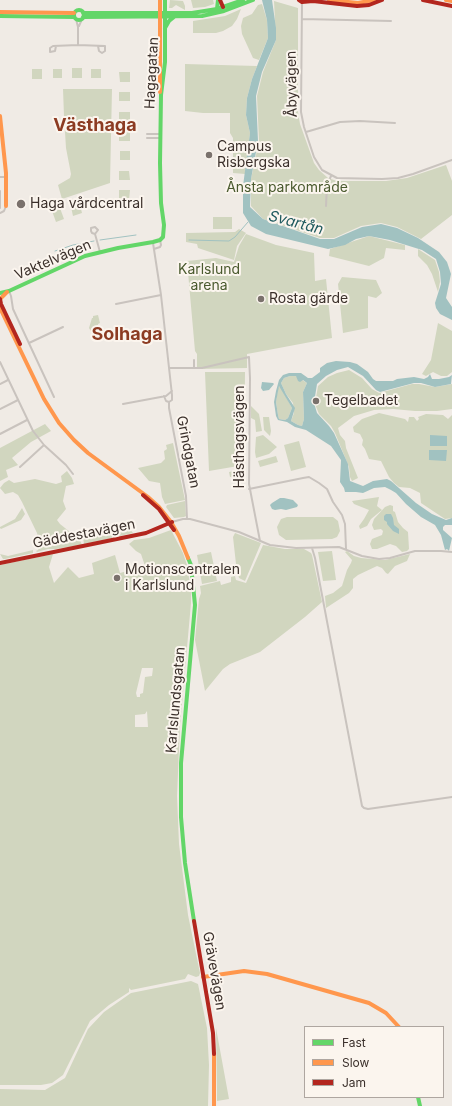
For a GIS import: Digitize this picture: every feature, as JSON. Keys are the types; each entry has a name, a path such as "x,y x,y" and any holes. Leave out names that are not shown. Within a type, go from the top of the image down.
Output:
{"main road":[{"name":"Hagagatan","path":"160,147 162,3 165,0"},
{"path":"219,0 222,9"},
{"path":"222,9 243,0"},
{"path":"83,16 151,13 173,16 222,9 253,0"},
{"path":"329,0 358,3 374,0"},
{"path":"303,1 357,6 370,5 382,0"},
{"path":"423,0 452,6"},
{"path":"446,0 452,1"},
{"path":"151,13 162,3 173,16"},
{"path":"75,16 79,10 83,16"},
{"path":"0,12 75,16"},
{"name":"Hagagatan","path":"160,240 163,237 164,229 162,213 160,147 161,95 165,62 162,15"},
{"path":"0,16 144,17 162,15"},
{"path":"164,29 173,16"},
{"path":"0,116 7,177 6,206"},
{"path":"153,242 160,240"},
{"name":"Vaktelvägen","path":"0,297 9,291 72,261 100,252 153,242"},
{"name":"Karlslundsgatan","path":"0,297 1,304 12,325 24,357"},
{"name":"Karlslundsgatan","path":"0,308 44,399 55,417 74,440 97,460 132,486 159,510 171,523 190,562 195,599 181,767 183,840"},
{"name":"Gäddestavägen","path":"0,562 140,534 171,523"},
{"name":"Grävevägen","path":"183,840 192,910 214,1045 216,1079 214,1106"},
{"path":"204,977 244,971 268,974 369,1003 386,1013 398,1026"}],"street":[{"name":"Åbyvägen","path":"303,1 301,107 306,132 316,161 322,170 331,176"},
{"path":"75,16 78,27 78,45"},
{"path":"78,27 83,16"},
{"path":"302,19 391,21"},
{"path":"56,46 98,46"},
{"path":"306,132 330,124 344,122 395,123"},
{"path":"147,134 159,136"},
{"path":"147,138 159,136"},
{"path":"326,206 326,185 331,176 343,179 392,179 413,174 452,160"},
{"path":"0,177 7,177"},
{"path":"0,191 0,208"},
{"path":"0,213 4,211 6,206"},
{"path":"96,234 100,252"},
{"path":"154,248 160,247 160,240"},
{"name":"Grindgatan","path":"153,242 161,295 172,391 172,398 169,402 186,496 187,518"},
{"path":"9,291 13,309 54,397"},
{"path":"116,304 161,295"},
{"path":"29,343 63,327"},
{"name":"Hästhagsvägen","path":"194,368 202,368 249,357 249,489 260,541"},
{"path":"169,368 194,368 194,360"},
{"path":"0,362 33,431 44,445 66,465 73,474"},
{"path":"0,384 8,380"},
{"path":"123,404 168,395 172,391"},
{"path":"164,396 166,401 169,402"},
{"path":"0,409 18,400"},
{"path":"0,434 27,420"},
{"path":"20,467 44,445"},
{"path":"249,489 309,477 319,483 327,489 333,502 342,515 345,524 346,549"},
{"path":"171,523 187,518 239,532 270,545 312,548 336,547 346,549 362,556 379,559 390,558 415,551 452,552"},
{"path":"312,548 326,611 362,806 368,809 452,796"}],"green space":[{"path":"170,0 183,1 185,10 176,5 169,8"},
{"path":"191,0 213,0 214,4 205,7 193,8"},
{"name":"Ånsta parkområde","path":"274,1 298,8 298,112 300,124 314,163 319,170 328,178 337,181 386,181 407,178 446,165 452,181 452,215 421,239 397,227 381,223 361,226 334,238 320,238 263,219 251,206 251,179 259,141 257,96 263,72 276,40"},
{"path":"262,4 267,20 268,38 259,60 253,58 242,34 241,26 243,18 252,14 258,5"},
{"path":"241,9 232,26 223,31 216,33 193,33 193,21 225,16"},
{"path":"185,64 257,66 247,98 246,115 250,133 245,174 233,173 233,138 230,133 230,113 185,111"},
{"path":"72,68 82,68 82,78 72,78"},
{"path":"32,69 42,69 42,79 32,79"},
{"path":"53,69 62,69 62,78 53,78"},
{"path":"91,69 101,69 101,78 91,78"},
{"path":"119,72 130,72 130,82 120,82"},
{"path":"63,89 112,89 110,183 62,199 58,185 70,178 71,174 66,148"},
{"path":"119,92 130,92 130,101 119,101"},
{"path":"119,112 130,112 130,121 119,121"},
{"path":"119,131 130,131 130,141 119,141"},
{"path":"120,151 130,151 130,160 120,160"},
{"path":"119,171 129,171 130,180 119,180"},
{"path":"119,190 130,190 129,200 119,200"},
{"path":"99,198 101,207 93,209 90,201"},
{"path":"80,205 82,213 73,216 71,207"},
{"path":"60,208 64,219 56,222 52,211"},
{"path":"213,217 232,217 232,229 213,229"},
{"path":"239,229 246,233 237,246 234,260 198,248 197,244 186,242 186,233 235,232"},
{"name":"Rosta gärde","path":"246,234 276,245 314,253 315,281 326,279 332,338 247,354 247,368 197,369 197,354 195,351 187,261 216,258 234,262 239,246"},
{"path":"369,236 405,245 405,250 386,248 384,258 369,266 329,256 330,249"},
{"path":"418,249 435,260 439,272 440,282 438,292 432,274 427,265 418,256"},
{"path":"342,277 376,280 382,293 376,298 368,296 368,328 343,333 338,284"},
{"path":"98,315 100,323 98,324 99,333 96,336 93,335 89,328 93,316"},
{"path":"438,323 452,331 452,372 447,376 441,376 433,372 426,376 422,374 431,360"},
{"path":"349,370 362,378 372,389 379,393 412,384 435,387 452,384 452,409 437,411 393,409 374,410 354,416 338,428 340,435 345,441 346,448 358,478 352,481 349,467 335,433 331,426 319,414 315,404 318,386 328,377"},
{"path":"205,372 245,372 244,465 209,471"},
{"path":"296,376 307,383 303,392 304,419 302,426 291,421 294,413 293,403 286,394 281,383 284,378"},
{"path":"280,386 292,408 288,418 285,420 279,419 276,402 278,388"},
{"path":"251,406 259,414 262,431 256,432 255,420 251,418"},
{"path":"379,413 405,419 408,422 409,417 414,417 417,421 419,419 418,417 426,414 443,415 448,419 452,415 452,518 445,519 421,503 420,493 410,488 399,487 389,477 381,461 369,459 362,445 363,440 360,434 354,432 353,427 362,419"},
{"path":"263,417 269,417 271,431 270,436 264,430"},
{"path":"45,424 51,431 31,442 12,458 18,465 6,470 8,477 0,481 0,448"},
{"path":"263,435 277,447 269,454 256,458 256,437"},
{"path":"299,441 306,467 291,471 284,445"},
{"path":"173,443 185,500 165,504 162,497 160,483 149,481 138,468 161,463 165,459 164,451 167,449 166,445"},
{"path":"276,456 278,462 260,467 258,461"},
{"path":"243,469 243,475 230,477 229,472"},
{"path":"67,471 74,484 66,486 63,501 66,509 57,520 80,540 82,545 48,549 37,552 39,540 37,533 18,495 13,492 5,494 0,488 9,480 14,483 35,479 56,484 62,482 61,476"},
{"path":"379,497 377,506 382,510 371,519 367,526 360,529 359,526 369,510 354,504 352,501"},
{"path":"185,501 186,516 174,518 166,507 167,505"},
{"path":"390,505 393,506 393,511 395,512 398,522 408,532 409,549 407,551 402,552 396,546 390,544 377,549 372,549 370,544 372,539 382,535 383,531 381,529 374,530 372,525 374,519 385,507"},
{"path":"22,508 25,514 21,520 1,529 0,528 15,519"},
{"path":"287,517 333,517 338,521 340,531 337,537 332,539 286,540 279,535 277,527 281,519"},
{"path":"128,527 133,533 115,537 116,532"},
{"path":"171,530 183,553 187,565 191,591 180,726 177,796 179,844 188,915 200,973 199,976 196,977 188,974 185,979 131,990 129,988 129,992 109,1005 90,1021 63,1075 52,1083 41,1085 0,1085 0,565 53,554 49,567 54,583 68,567 79,578 94,574 92,563 115,555 120,573 145,566 141,554 129,544 134,540 149,538","holes":["142,668 153,668 152,676 145,677 143,693 140,694 140,697 137,697 136,693","147,711 148,727 135,727 135,715 145,714"]},
{"path":"96,531 103,536 112,535 112,538 84,544 83,537 86,534 92,537"},
{"path":"235,533 261,543 245,581 239,578 236,564 233,537"},
{"path":"263,545 285,549 304,549 311,553 322,602 260,652 230,664 223,669 205,691 195,640 199,599 201,593 200,586 220,581 221,585 231,582 231,577 235,576 236,580 246,583"},
{"path":"33,550 33,553 5,559 3,559 0,554 8,556"},
{"path":"332,551 336,580 323,581 318,552"},
{"path":"347,551 354,556 361,558 385,560 410,554 407,561 395,566 388,574 382,568 377,566 358,575 353,579 353,588 349,593 326,608 325,596 333,593 342,586 351,563 352,560 345,552"},
{"path":"211,552 217,581 202,584 197,555"},
{"path":"191,981 198,984 207,1028 209,1065 208,1106 0,1106 0,1089 45,1090 65,1078 88,1029 104,1012 131,993"},
{"path":"216,1028 229,1099 217,1101 217,1092"}],"water":[{"path":"262,0 272,0 276,40 262,72 256,96 258,141 251,179 250,207 263,219 320,239 334,239 362,227 381,224 397,228 418,238 439,252 447,262 451,274 446,298 452,307 452,320 440,314 436,308 435,303 441,284 440,272 436,259 422,250 390,240 369,236 356,239 345,245 328,249 266,234 251,226 243,213 243,186 250,133 246,115 247,98 252,79 268,38 267,20"},
{"path":"336,361 357,364 368,372 376,381 393,381 397,379 414,377 424,379 430,374 432,379 439,379 452,375 451,384 435,387 421,383 414,383 380,392 376,390 363,376 348,367 337,370 326,376 317,384 314,403 317,413 334,433 348,464 350,481 363,486 373,481 387,479 432,514 446,520 452,518 452,525 445,525 443,527 443,530 452,538 449,551 447,549 445,550 441,535 435,525 421,517 391,490 385,487 374,488 363,493 345,492 340,482 341,460 331,446 306,430 278,420 274,402 279,380 283,375 289,373 301,373 308,378 312,378 320,372 320,368 327,363","holes":["296,376 298,381 300,382 303,380 307,383 303,392 304,419 302,426 291,421 295,408 281,383 284,378","279,386 292,408 288,418 285,420 279,419 278,415 276,402"]},
{"path":"262,382 274,384 269,390 263,391 261,388"},
{"path":"430,435 447,436 447,446 430,446"},
{"path":"429,450 447,450 446,461 429,460"},
{"path":"280,498 293,500 298,505 297,507 286,510 272,509 270,505"},
{"path":"386,514 391,514 394,525 399,529 399,534 393,531 384,520 384,516"}],"waterway":[{"path":"189,240 229,241 235,237 248,222"},
{"path":"100,240 136,235"},
{"path":"55,251 73,245 94,241"}],"traffic: fast":[{"path":"0,293 9,291 85,256 153,242 160,240 163,237 164,225 161,203 160,163 161,95 165,62 165,0"},
{"path":"217,9 218,0"},
{"path":"83,13 192,13 217,9 243,0"},
{"path":"83,17 202,16 224,11 253,0"},
{"path":"77,10 81,10 83,11 84,15 83,19 77,20 74,17 74,13 77,10"},
{"path":"0,16 74,17"},
{"path":"165,28 169,21 174,17"},
{"path":"188,558 191,565 195,605 181,763 181,817 185,863 194,921"},
{"path":"418,1098 420,1106"}],"traffic: slow":[{"path":"160,0 160,92"},
{"path":"329,0 358,3 374,0"},
{"path":"446,0 452,1"},
{"path":"0,12 74,13"},
{"path":"0,116 6,173 6,206"},
{"path":"1,298 7,292"},
{"path":"0,308 44,399 59,423 88,453 148,497 159,507 171,522 179,536 188,558"},
{"path":"203,977 244,971 267,974 369,1003 386,1013 398,1026"},
{"path":"214,1054 214,1106"}],"traffic: jam":[{"path":"220,0 223,7"},
{"path":"299,0 302,2 313,1 357,6 369,5 382,0"},
{"path":"423,0 452,6"},
{"path":"0,299 20,344"},
{"path":"143,495 159,509 174,530"},
{"path":"0,563 146,533 172,522"},
{"path":"194,921 213,1033 214,1054"}],"place":[{"name":"Campus Risbergska","path":"209,155"},
{"name":"Haga vårdcentral","path":"21,204"},
{"name":"Rosta gärde","path":"261,299"},
{"name":"Tegelbadet","path":"316,401"},
{"name":"Motionscentralen i Karlslund","path":"117,578"}],"district":[{"name":"Västhaga","path":"95,126"},
{"name":"Solhaga","path":"127,335"}],"water label":[{"name":"Svartån","path":"296,223"}],"park label":[{"name":"Karlslund arena","path":"209,278"}]}
